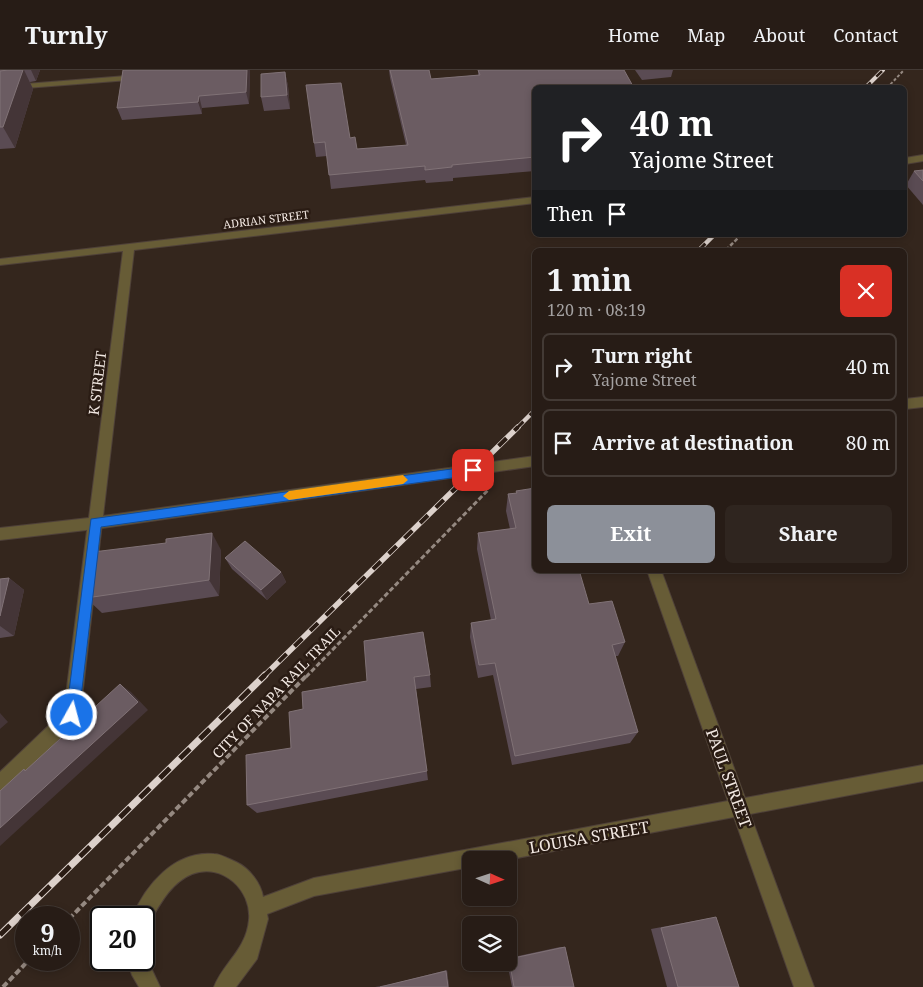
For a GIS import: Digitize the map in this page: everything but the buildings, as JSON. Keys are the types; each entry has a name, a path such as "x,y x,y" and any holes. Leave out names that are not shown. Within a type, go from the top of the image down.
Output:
{"street":[{"path":"0,88 151,76"},
{"path":"907,161 923,158"},
{"name":"ADRIAN STREET","path":"0,262 532,200"},
{"name":"K STREET","path":"0,784 72,715 129,247"},
{"path":"907,404 923,402"},
{"path":"0,534 95,523 532,461"},
{"name":"PAUL STREET","path":"655,573 804,987"},
{"name":"LOUISA STREET","path":"258,908 314,887 923,773"},
{"path":"146,906 163,882 182,868 202,862 222,863 239,872 252,887 258,908 257,929 251,952 239,972 224,987"},
{"path":"140,971 150,987"}],"path":[{"path":"890,85 904,70"},
{"path":"728,248 739,237"},
{"name":"CITY OF NAPA RAIL TRAIL","path":"80,908 492,486"},
{"path":"3,987 18,971"}],"railway":[{"path":"868,85 883,70"},
{"path":"701,248 712,237"},
{"path":"518,427 532,413"},
{"path":"263,677 518,427"},
{"path":"0,935 265,675"}],"slow traffic":[{"path":"289,496 403,480"}],"route":[{"path":"72,715 95,523 473,470"}]}
